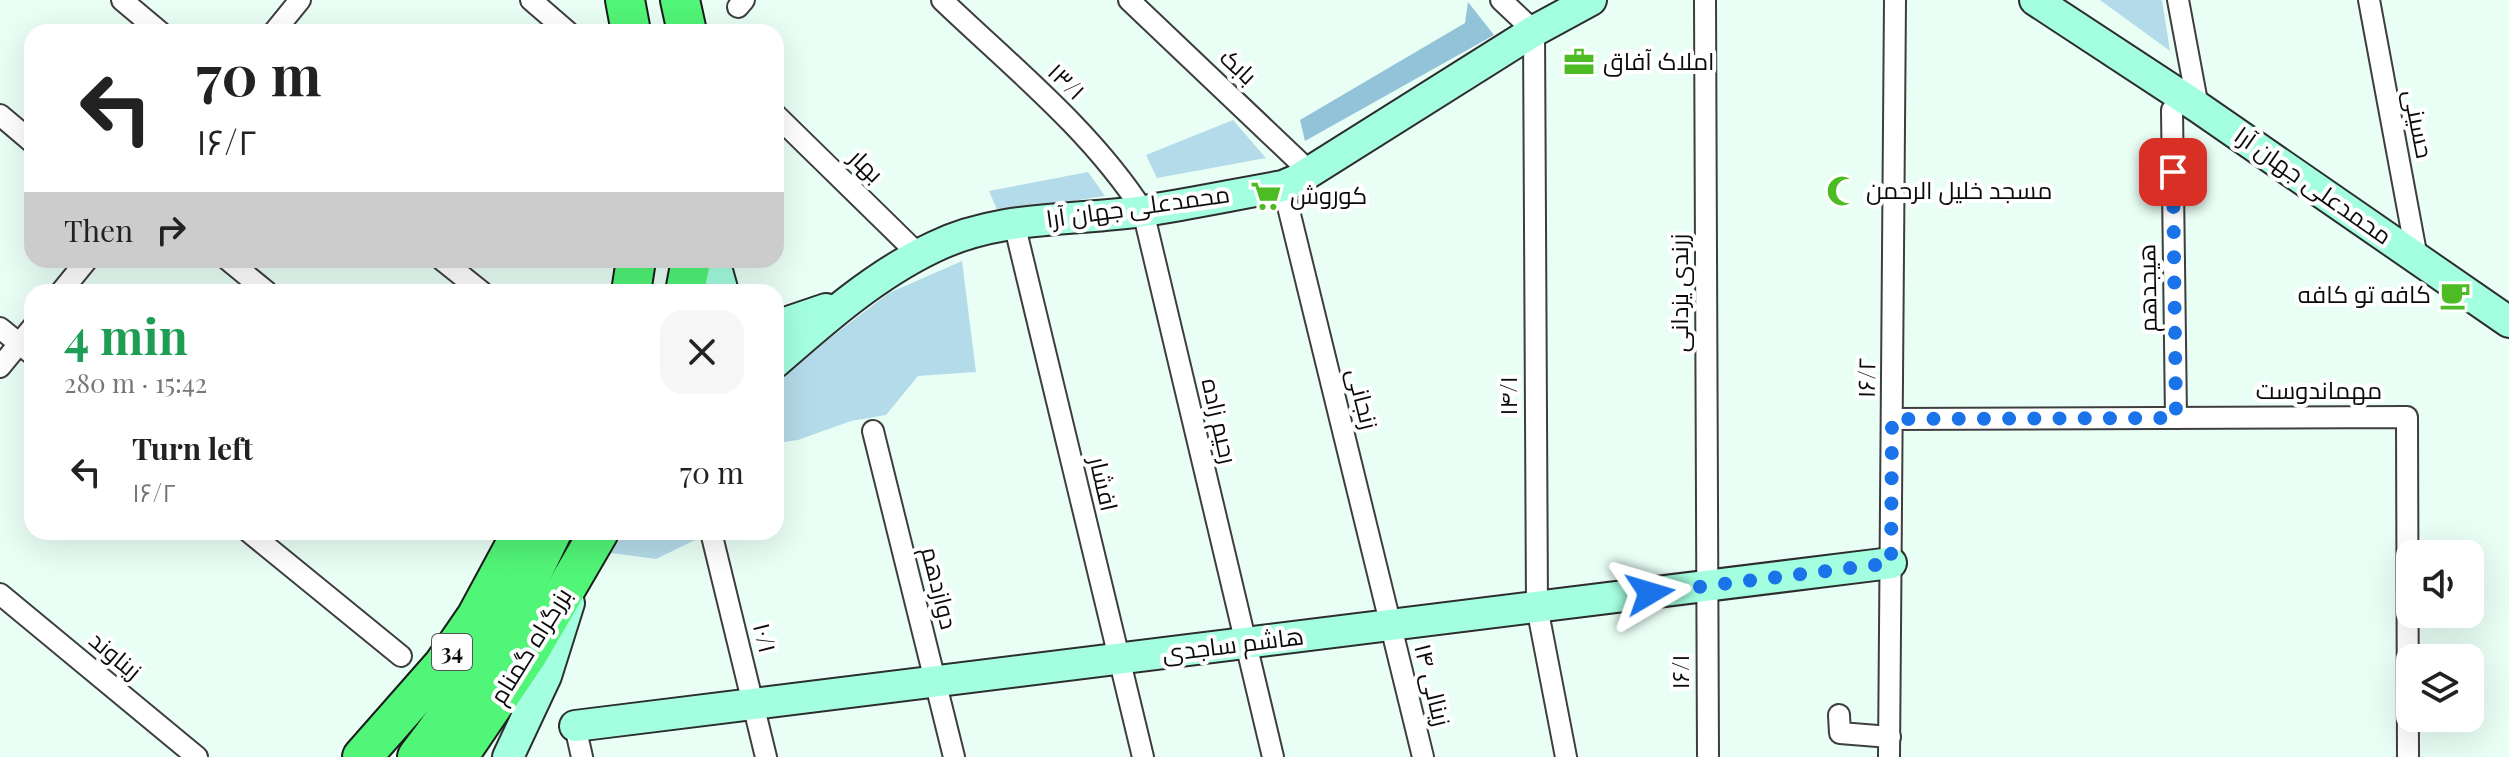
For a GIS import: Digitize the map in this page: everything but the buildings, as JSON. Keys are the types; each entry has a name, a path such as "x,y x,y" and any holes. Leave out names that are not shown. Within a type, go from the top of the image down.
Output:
{"highway":[{"path":"625,0 630,24"},
{"path":"680,0 685,24"},
{"name":"34","path":"362,757 443,665 476,617 518,540"},
{"path":"417,757 498,640 548,540"},
{"name":"بزرگراه گمنام","path":"458,757 528,654 590,548"}],"main road":[{"name":"محمدعلی جهان آرا","path":"843,303 919,255 966,234 1014,223 1143,211 1283,186 1311,173 1534,31 1591,0"},
{"name":"محمدعلی جهان آرا","path":"2035,0 2185,109 2417,258 2509,322"},
{"path":"784,323 843,303"},
{"path":"784,355 843,303"},
{"path":"508,757 546,676 590,548"},
{"name":"هاشم ساجدی","path":"575,726 1891,563"}],"street":[{"path":"122,0 150,24"},
{"path":"280,24 300,0"},
{"path":"531,0 559,24"},
{"name":"۱۳/۱","path":"942,0 1081,134 1121,179 1143,211"},
{"name":"بابک","path":"1129,0 1311,173"},
{"path":"1501,0 1534,31"},
{"name":"زرندی یزدانی","path":"1705,0 1707,586"},
{"name":"۱۶/۲","path":"1890,747 1895,0"},
{"name":"هیجدهم","path":"2176,418 2185,109 2178,0"},
{"name":"حسینی","path":"2369,0 2417,258"},
{"name":"۱۴/۱","path":"1534,31 1537,607 1566,757"},
{"path":"0,115 24,135"},
{"name":"بهار","path":"784,123 919,255"},
{"name":"زنجانی","path":"1283,186 1390,625"},
{"name":"رحیم زاده","path":"1143,211 1273,757"},
{"name":"افشار","path":"1014,223 1143,757"},
{"path":"68,284 80,268"},
{"path":"238,268 257,284"},
{"path":"452,268 472,284"},
{"path":"0,328 24,340"},
{"path":"0,367 24,346"},
{"name":"مهماندوست","path":"1892,419 2407,417 2408,757"},
{"name":"دوازدهم","path":"873,431 954,757"},
{"path":"259,540 401,656"},
{"name":"۱۰/۱","path":"713,540 766,757"},
{"name":"۱۶/۱","path":"1707,586 1708,757"},
{"name":"زیناوند","path":"0,594 197,757"},
{"name":"زینالی ۱۴","path":"1390,625 1423,757"},
{"path":"1839,715 1840,733 1890,747"},
{"path":"575,726 582,757"}],"shaded area":[{"path":"2100,0 2162,0 2170,51"},
{"path":"1468,2 1494,35 1305,141 1300,120 1465,23"},
{"path":"1233,120 1266,158 1157,178 1146,155"},
{"path":"1088,172 1105,196 998,212 989,191"},
{"path":"962,261 976,372 918,376 886,415 851,421 784,442 784,373 889,293"},
{"path":"619,540 695,540 656,559 611,553"}],"place":[{"name":"املاک آفاق","path":"1579,62"},
{"name":"مسجد خلیل الرحمن","path":"1842,191"},
{"name":"کوروش","path":"1266,196"},
{"name":"کافه تو کافه","path":"2455,295"}],"route":[{"path":"1650,593 1891,563 1892,419 2176,418 2173,172"}]}
